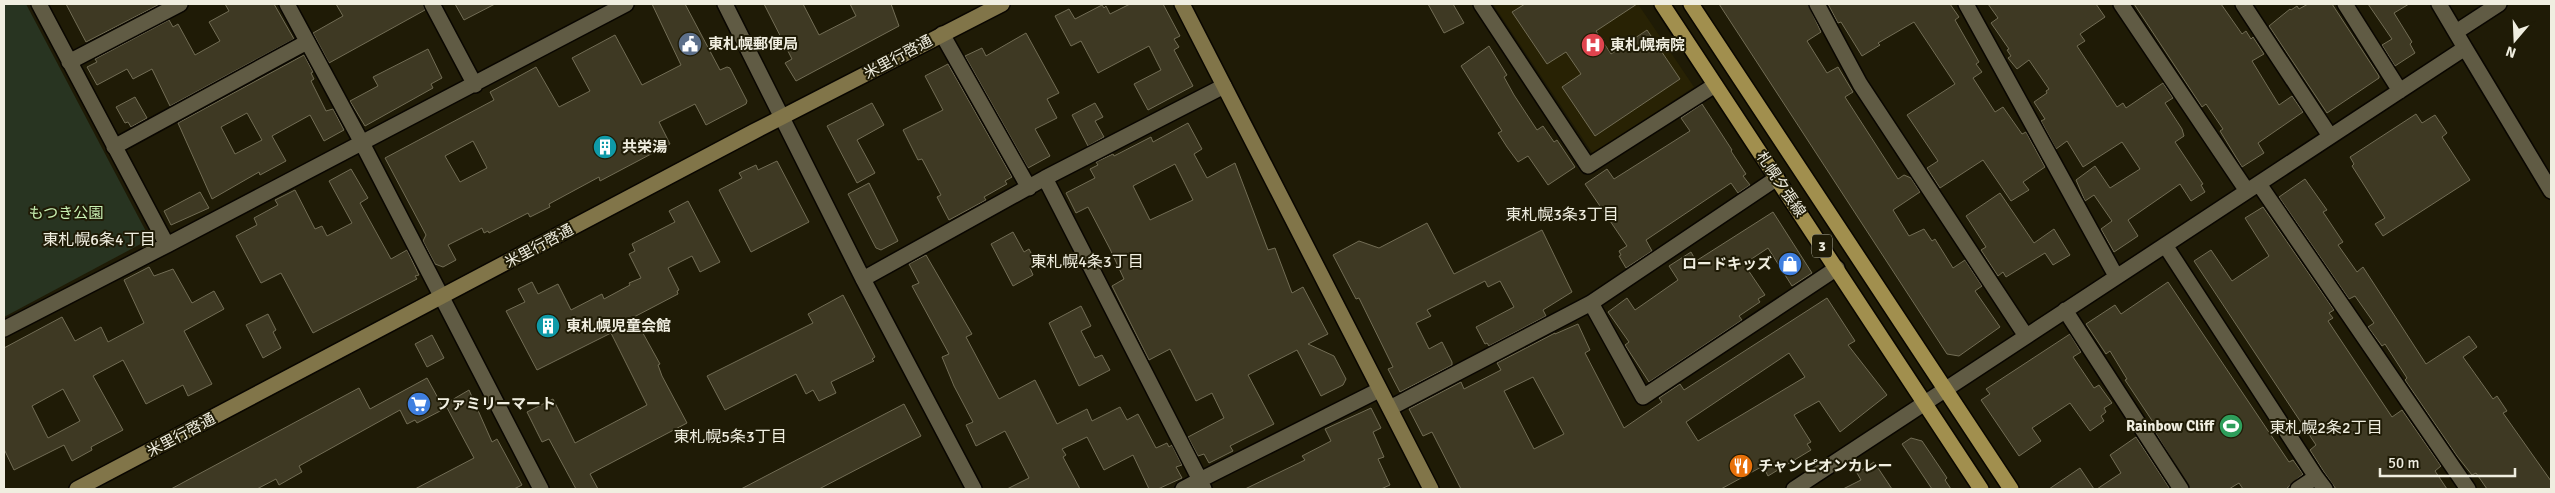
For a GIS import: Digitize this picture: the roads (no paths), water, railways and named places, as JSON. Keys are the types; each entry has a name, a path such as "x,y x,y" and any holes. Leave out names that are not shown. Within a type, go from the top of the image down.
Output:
{"main road":[{"name":"札幌夕張線","path":"1662,4 1981,489"},
{"name":"札幌夕張線","path":"1691,4 2010,489"}],"street":[{"path":"39,4 167,245"},
{"path":"69,62 180,4"},
{"path":"287,4 362,143 541,489"},
{"path":"432,4 475,85"},
{"path":"4,329 475,85 626,4"},
{"path":"725,4 863,279 974,489"},
{"name":"米里行啓通","path":"77,489 782,117 1002,4"},
{"path":"1182,4 1431,489"},
{"path":"1481,4 1588,166 1715,85"},
{"path":"1817,4 1860,84 2026,336"},
{"path":"1966,4 2116,276"},
{"path":"2121,4 2468,489"},
{"path":"2243,4 2330,136"},
{"path":"2345,4 2400,91"},
{"path":"2439,4 2551,191"},
{"path":"2456,32 2498,4"},
{"path":"942,34 1029,188"},
{"path":"114,147 307,42"},
{"path":"1794,489 2465,48"},
{"path":"863,279 1045,178 1224,86"},
{"path":"1045,178 1202,485"},
{"path":"1390,408 1591,304 1777,178"},
{"path":"2165,245 2321,483 2298,489"},
{"path":"1591,304 1643,397 1837,268"},
{"path":"2066,310 2181,489"},
{"path":"1183,489 1202,485 1379,390"}],"place":[{"name":"東札幌郵便局","path":"690,44"},
{"name":"東札幌病院","path":"1593,45"},
{"name":"共栄湯","path":"605,147"},
{"name":"ロードキッズ","path":"1790,264"},
{"name":"東札幌児童会館","path":"548,326"},
{"name":"ファミリーマート","path":"419,404"},
{"name":"Rainbow Cliff","path":"2231,426"},
{"name":"チャンピオンカレー","path":"1741,466"}],"district":[{"name":"東札幌3条3丁目","path":"1562,215"},
{"name":"東札幌6条4丁目","path":"99,240"},
{"name":"東札幌4条3丁目","path":"1087,262"},
{"name":"東札幌2条2丁目","path":"2326,428"},
{"name":"東札幌5条3丁目","path":"730,437"}],"park label":[{"name":"もつき公園","path":"66,213"}]}
